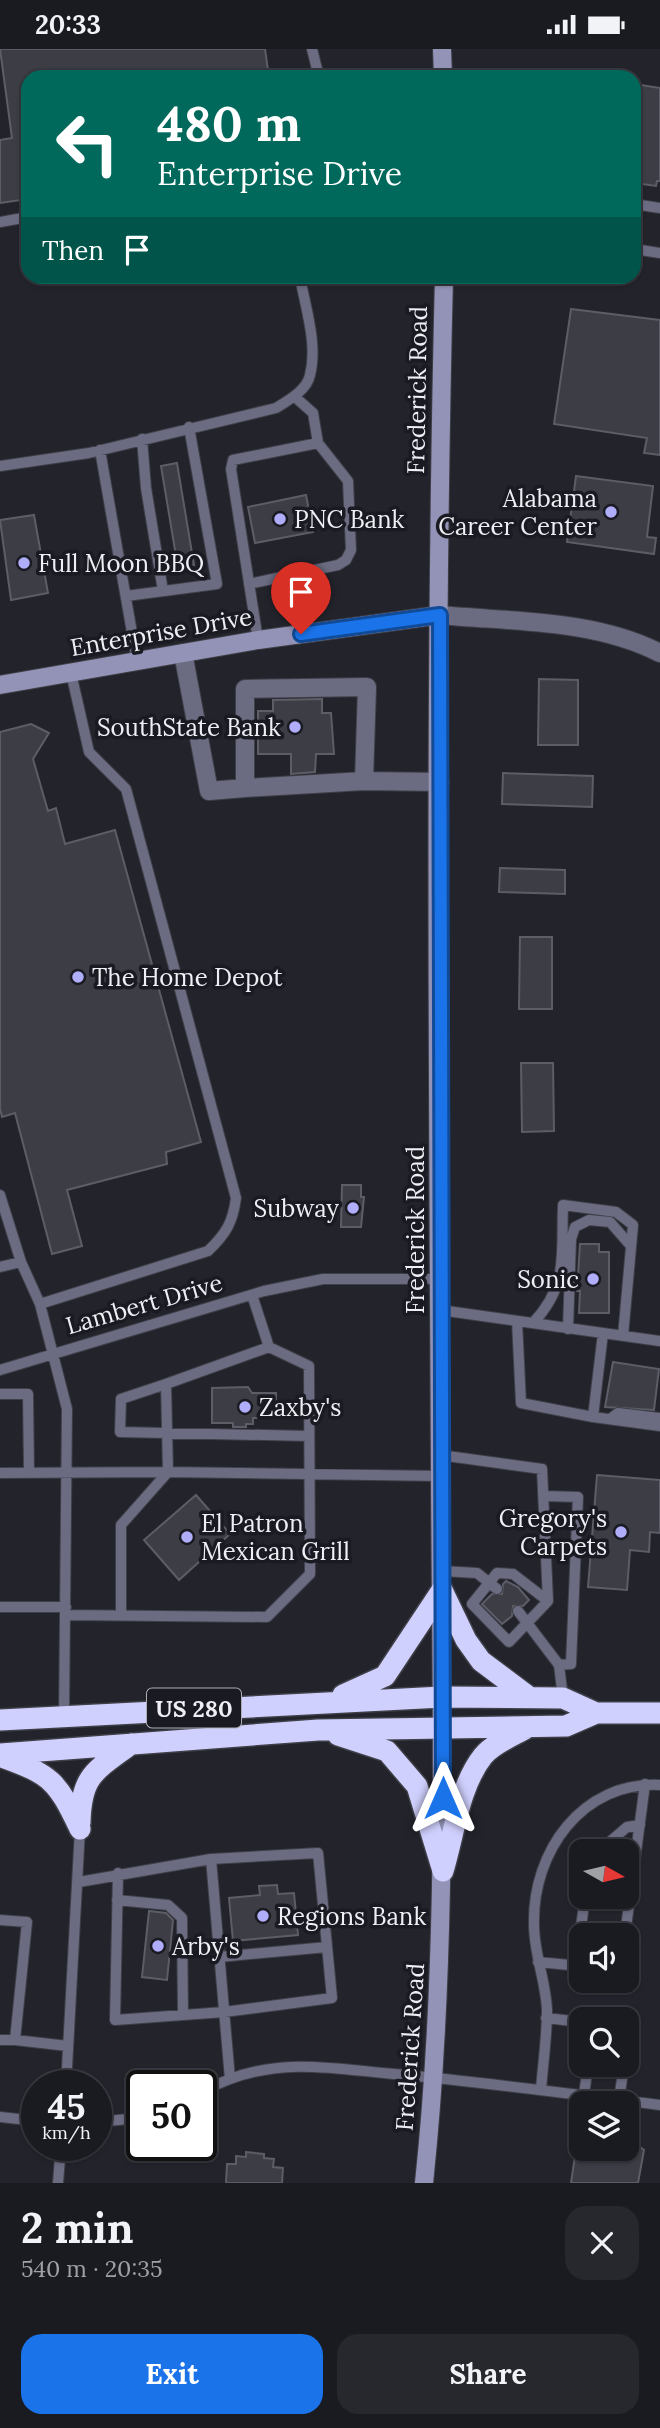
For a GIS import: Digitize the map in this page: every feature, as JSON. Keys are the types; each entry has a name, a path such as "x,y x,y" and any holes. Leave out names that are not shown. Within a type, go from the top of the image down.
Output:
{"highway":[{"path":"442,1581 466,1640 481,1661 529,1697"},
{"path":"324,1702 385,1676 442,1581"},
{"name":"US 280","path":"0,1720 442,1697 563,1698 596,1713"},
{"name":"US 280","path":"0,1756 318,1730 566,1726 596,1713 658,1711"},
{"path":"443,1871 469,1782 484,1754 526,1728"},
{"path":"318,1730 387,1751 399,1764 417,1786 443,1871"},
{"path":"80,1829 81,1794 97,1769 132,1744"},
{"path":"0,1756 51,1777 65,1797 80,1829"}],"main road":[{"path":"442,49 443,70"},
{"name":"Frederick Road","path":"424,2183 435,2077 443,1871 440,615 444,284"},
{"name":"Enterprise Drive","path":"0,685 258,640 440,615"}],"street":[{"name":"Enterprise Drive","path":"440,615 602,631 638,642 660,653"},
{"path":"183,653 209,791 364,781 440,782"},
{"path":"246,788 245,689 367,687 364,781"}],"lane":[{"path":"312,49 316,70"},
{"path":"641,205 660,208"},
{"path":"0,222 21,218"},
{"path":"641,250 660,253"},
{"path":"0,465 42,462 100,450 276,408 295,397 310,376 312,345 301,284"},
{"path":"249,584 338,565 346,560 351,551 348,481 318,443 313,413 295,397"},
{"path":"126,596 217,584 189,427"},
{"path":"142,439 146,488 163,591"},
{"path":"258,640 232,469 233,460 318,443"},
{"path":"100,450 137,661"},
{"path":"40,1304 208,1251 225,1235 234,1218 236,1198 126,789 89,753 71,673"},
{"path":"0,1195 21,1262 40,1304 55,1352 0,1370"},
{"path":"533,1324 551,1304 560,1278 564,1205 616,1212 632,1225 623,1336"},
{"path":"568,1329 571,1239 575,1227 589,1220 610,1222 631,1246"},
{"path":"0,1267 21,1262"},
{"name":"Lambert Drive","path":"64,1716 66,1409 55,1352 252,1295 323,1279 440,1279"},
{"path":"252,1295 269,1347"},
{"path":"440,1310 659,1340"},
{"path":"517,1321 521,1402 593,1417 660,1426"},
{"path":"593,1417 603,1333"},
{"path":"0,1607 121,1615 267,1617 310,1574 309,1366 269,1347 121,1399 120,1432 309,1436"},
{"path":"121,1615 121,1525 168,1472 166,1384"},
{"path":"0,1394 29,1394 29,1473"},
{"path":"610,1419 618,1413 660,1418"},
{"path":"440,1455 542,1469 548,1601 509,1642 472,1604 493,1586 497,1573 513,1574 548,1601"},
{"path":"0,1473 168,1472 440,1476"},
{"path":"544,1496 578,1497 571,1664 559,1665"},
{"path":"442,1581 477,1573 493,1586"},
{"path":"518,1611 559,1665 563,1698"},
{"path":"541,2090 546,2018 534,1924 543,1867 568,1821 591,1801 621,1789 645,1784 660,1785"},
{"path":"627,1923 645,1784"},
{"path":"613,1839 627,1827 639,1825"},
{"path":"67,2070 80,1829"},
{"path":"79,1882 118,1873 211,1859 318,1853 332,1999 224,2012 115,2020 118,1873"},
{"path":"211,1859 230,2079"},
{"path":"117,1900 168,1905 182,1919 183,2015"},
{"path":"0,1920 27,1922 15,2041"},
{"path":"219,1957 327,1947"},
{"path":"538,1962 569,1965"},
{"path":"546,2018 569,2021"},
{"path":"0,2040 68,2046"},
{"path":"217,2084 265,2067 295,2065 435,2077 569,2093"},
{"path":"639,2102 660,2105"},
{"path":"0,2117 21,2119"},
{"path":"58,2183 60,2161"}],"building":[{"path":"0,49 265,49 268,70 21,70 21,200 0,203 0,140 12,138"},
{"path":"641,85 660,88 660,181 657,181 656,186 641,184"},
{"path":"571,309 660,320 660,455 644,453 647,438 554,424"},
{"path":"177,463 194,565 178,568 161,466"},
{"name":"Alabama Career Center","path":"576,476 653,486 647,537 656,538 654,554 567,542"},
{"name":"PNC Bank","path":"306,495 313,532 255,543 248,507"},
{"name":"Full Moon BBQ","path":"34,515 48,593 11,600 0,520"},
{"path":"539,679 578,680 578,745 538,745"},
{"name":"SouthState Bank","path":"322,699 322,713 331,713 334,754 316,754 315,772 291,774 291,754 258,754 258,711 273,711 273,700"},
{"name":"The Home Depot","path":"31,724 49,733 33,759 48,811 56,808 65,844 115,830 201,1142 166,1152 167,1164 67,1190 82,1246 52,1254 15,1113 2,1117 0,1109 0,732"},
{"path":"503,773 593,776 592,807 502,804"},
{"path":"500,868 565,870 565,894 499,892"},
{"path":"520,937 552,937 552,1009 519,1009"},
{"path":"521,1063 553,1063 554,1131 522,1132"},
{"name":"Subway","path":"342,1185 361,1185 361,1197 364,1197 361,1227 341,1227"},
{"name":"Sonic","path":"580,1244 599,1244 599,1252 609,1252 609,1313 579,1313 580,1291 577,1291"},
{"path":"613,1362 659,1369 654,1410 605,1407"},
{"name":"Zaxby's","path":"248,1387 252,1393 276,1393 276,1418 253,1418 253,1424 246,1424 246,1427 233,1427 233,1423 212,1423 212,1388"},
{"name":"Gregory's Carpets","path":"597,1475 660,1480 660,1533 650,1532 649,1552 630,1550 627,1590 588,1587"},
{"name":"El Patron Mexican Grill","path":"196,1495 230,1534 179,1580 144,1540"},
{"path":"506,1581 518,1587 529,1600 523,1606 513,1606 512,1616 502,1624 482,1604 492,1594 502,1594"},
{"name":"Regions Bank","path":"277,1885 278,1894 294,1893 298,1935 233,1941 229,1898 260,1895 259,1886"},
{"name":"Arby's","path":"149,1911 166,1913 173,1920 167,1980 142,1977"},
{"path":"639,2146 644,2150 638,2183 571,2183 574,2161 639,2161"},
{"path":"246,2152 264,2154 264,2158 274,2159 273,2167 283,2168 282,2183 226,2183 227,2164 236,2164 236,2156 246,2157"}],"place":[{"name":"Alabama Career Center","path":"611,512"},
{"name":"PNC Bank","path":"280,519"},
{"name":"Full Moon BBQ","path":"24,563"},
{"name":"SouthState Bank","path":"295,727"},
{"name":"The Home Depot","path":"78,977"},
{"name":"Subway","path":"353,1208"},
{"name":"Sonic","path":"593,1279"},
{"name":"Zaxby's","path":"245,1407"},
{"name":"Gregory's Carpets","path":"621,1532"},
{"name":"El Patron Mexican Grill","path":"187,1537"},
{"name":"Regions Bank","path":"263,1916"},
{"name":"Arby's","path":"158,1946"}],"route":[{"path":"301,634 440,615 440,1476 443,1798"}]}
